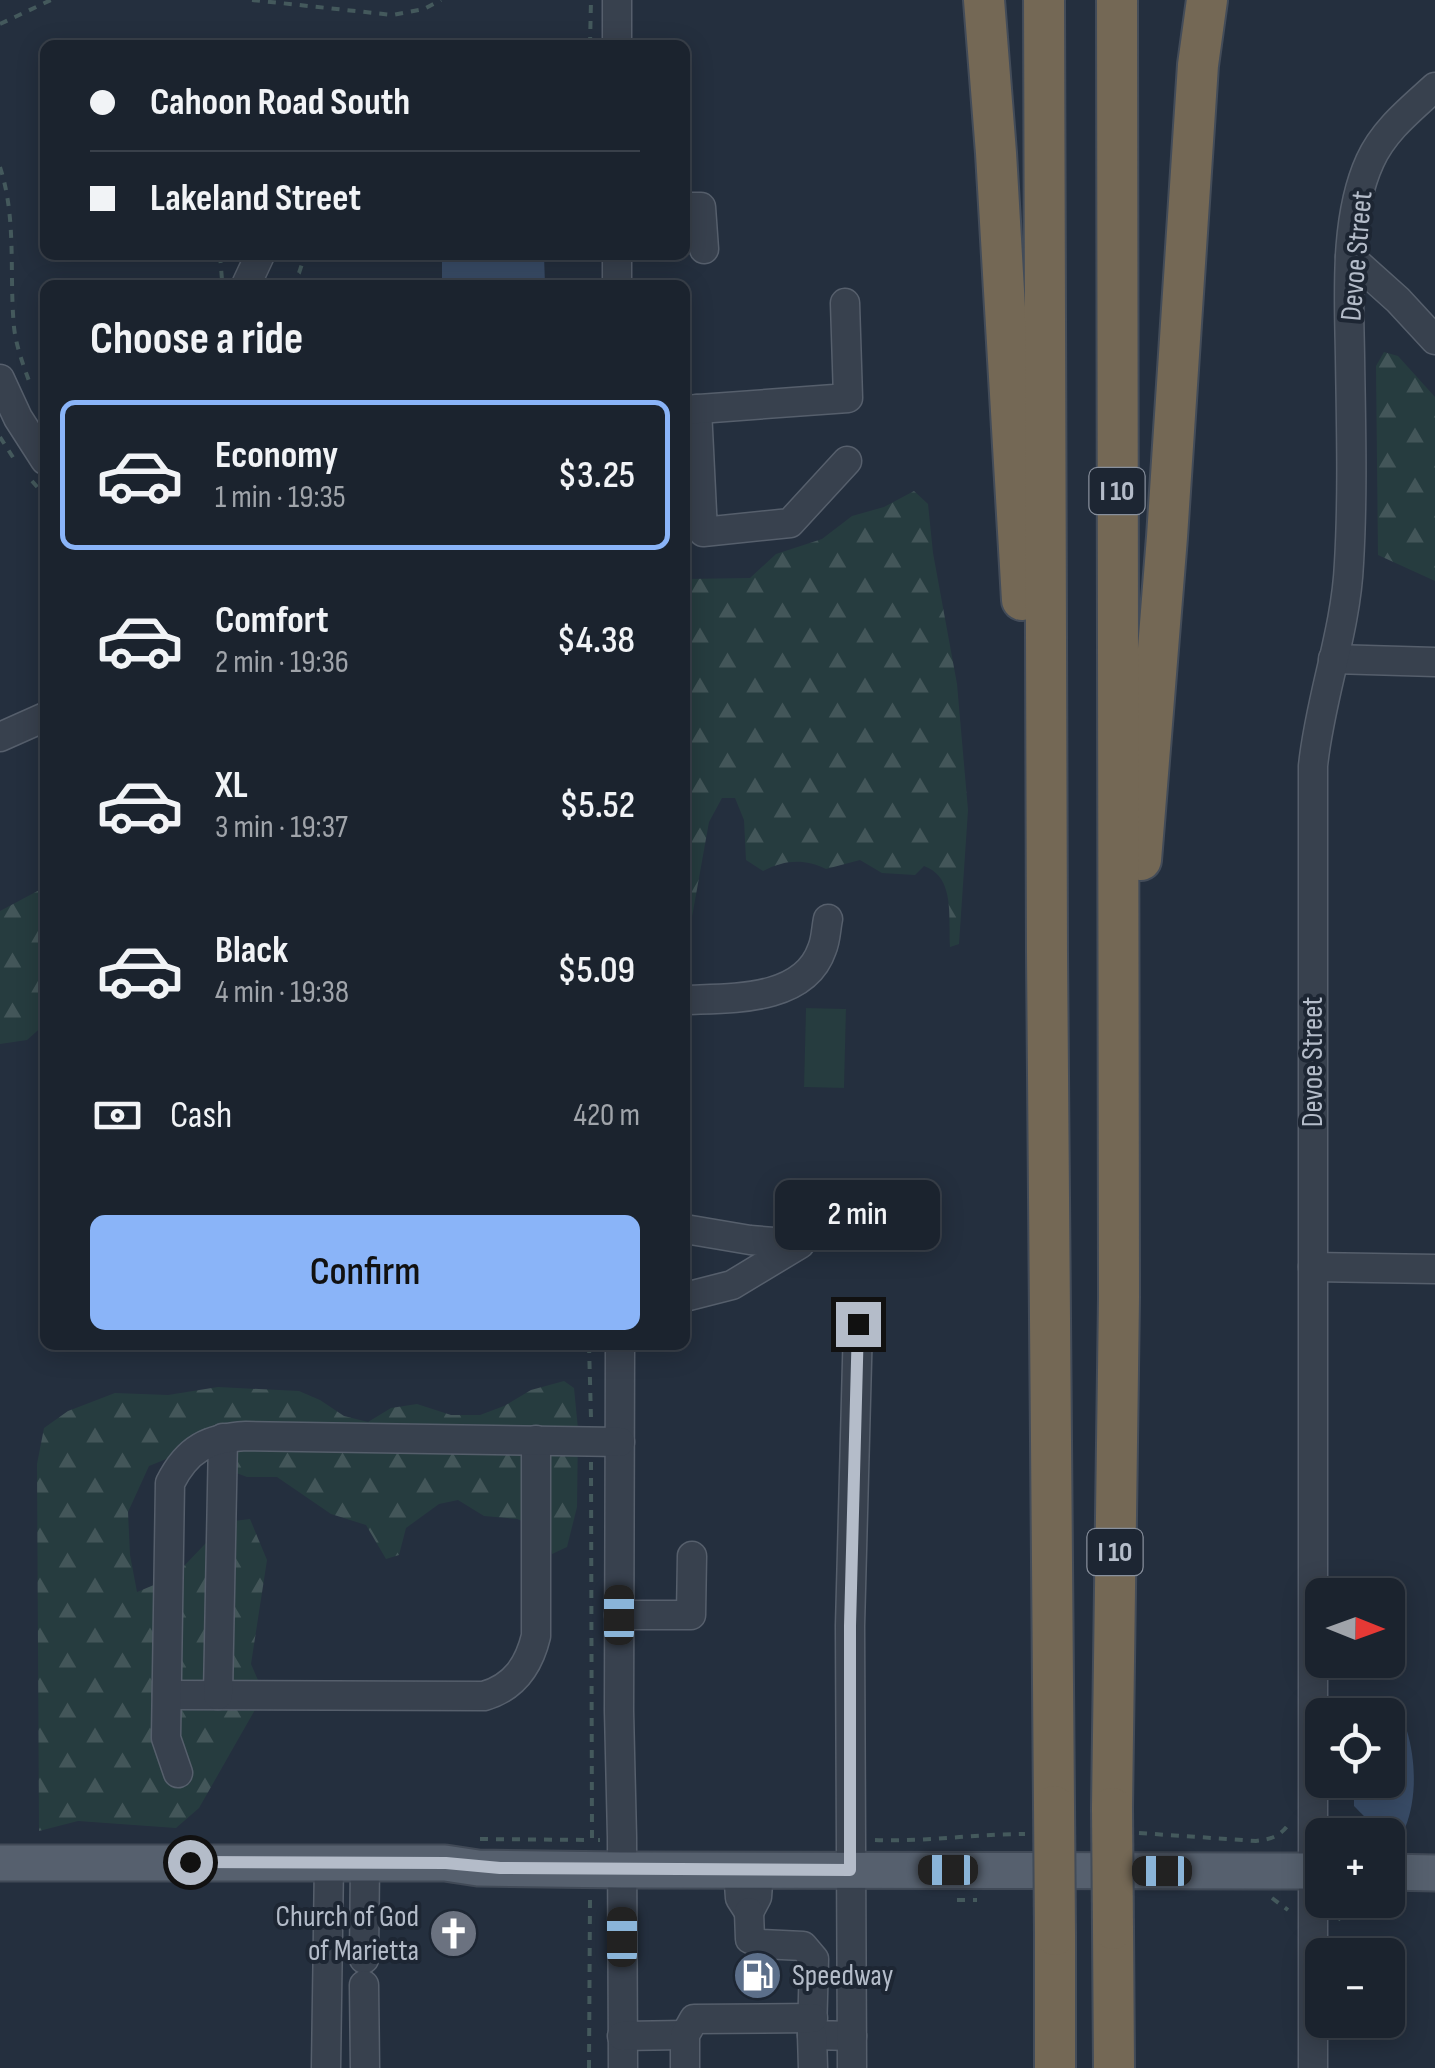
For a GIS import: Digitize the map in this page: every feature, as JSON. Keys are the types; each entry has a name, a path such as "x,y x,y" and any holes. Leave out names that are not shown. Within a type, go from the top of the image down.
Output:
{"highway":[{"path":"984,0 1047,953"},
{"name":"I 10","path":"1044,0 1047,953 1042,1820 1055,1934 1055,2068"},
{"name":"I 10","path":"1114,2068 1113,1928 1121,1821 1116,0"},
{"path":"1118,981 1141,862 1198,65 1207,0"}],"main road":[{"path":"0,1863 446,1863 478,1868 607,1855 749,1870 850,1854 1305,1871"},
{"path":"1405,1872 1435,1872"}],"street":[{"path":"616,0 617,40"},
{"name":"Devoe Street","path":"1317,1818 1312,1267 1313,766 1316,736 1342,624 1349,564 1350,257 1360,188 1369,162 1387,132 1435,86"},
{"path":"690,207 701,207 704,249"},
{"path":"1350,257 1435,340"},
{"path":"845,303 848,398 691,409 703,532 790,522 847,461"},
{"path":"0,379 40,452"},
{"path":"1333,659 1435,662"},
{"path":"0,737 40,719"},
{"path":"690,1000 780,990 804,977 822,951 828,918"},
{"path":"690,1231 800,1244 732,1285 690,1296"},
{"path":"1312,1267 1435,1269"},
{"path":"852,2068 850,1626 858,1324"},
{"path":"620,1350 618,1710 607,1855 623,2068"},
{"path":"178,1773 166,1738 170,1482 180,1464 197,1449 222,1438 620,1442"},
{"path":"218,1695 222,1438"},
{"path":"167,1695 484,1696 506,1686 523,1672 536,1636 536,1440"},
{"path":"619,1615 691,1616 692,1556"},
{"path":"347,1862 364,1972 365,2068"},
{"path":"326,2068 347,1862"},
{"path":"749,1870 757,1897 750,1912 750,1939 761,1944 803,1946 814,1959 813,2068"},
{"name":"Devoe Street","path":"1313,2068 1317,1918"},
{"path":"685,2068 685,2035 694,2019 813,2026 852,2036"},
{"path":"622,2036 685,2035"}],"path":[{"path":"0,24 52,0"},
{"path":"252,0 393,15 424,9 440,0"},
{"path":"590,0 590,40"},
{"path":"0,168 12,244 14,332 31,389"},
{"path":"589,1350 607,1855 589,2068"},
{"path":"1121,1821 1230,1840 1272,1839 1280,1835 1292,1818"},
{"path":"850,1854 879,1841 991,1834 1042,1820"}],"green space":[{"path":"1384,352 1398,356 1435,397 1435,581 1378,555 1376,366"},
{"path":"914,491 928,504 957,684 968,810 959,944 950,947 946,889 934,871 924,866 915,875 882,873 860,860 826,869 794,862 763,871 746,860 744,820 735,798 722,798 709,822 690,928 690,579 750,578 776,554 822,539 852,516 884,507"},
{"path":"40,890 40,1028 27,1040 0,1044 0,911"},
{"path":"806,1008 846,1009 844,1088 804,1087"},
{"path":"564,1381 574,1388 577,1507 567,1547 552,1554 547,1531 517,1519 484,1516 458,1500 439,1504 406,1528 399,1555 386,1559 366,1525 331,1514 277,1477 247,1477 207,1462 169,1458 149,1466 128,1512 137,1592 184,1566 226,1522 250,1519 267,1560 251,1664 264,1694 199,1808 176,1828 78,1821 39,1831 37,1464 44,1428 68,1411 115,1393 168,1395 218,1387 299,1391 344,1416 368,1422 391,1408 417,1404 451,1415 480,1415 531,1390"}],"water":[{"path":"442,260 544,260 545,280 442,280"},
{"path":"1407,1731 1413,1792 1405,1828 1405,1818 1366,1818 1354,1806 1354,1798 1405,1798"}],"place":[{"name":"Church of God of Marietta","path":"454,1934"},
{"name":"Speedway","path":"757,1976"}],"route":[{"path":"190,1862 850,1870 850,1626 858,1324"}]}
